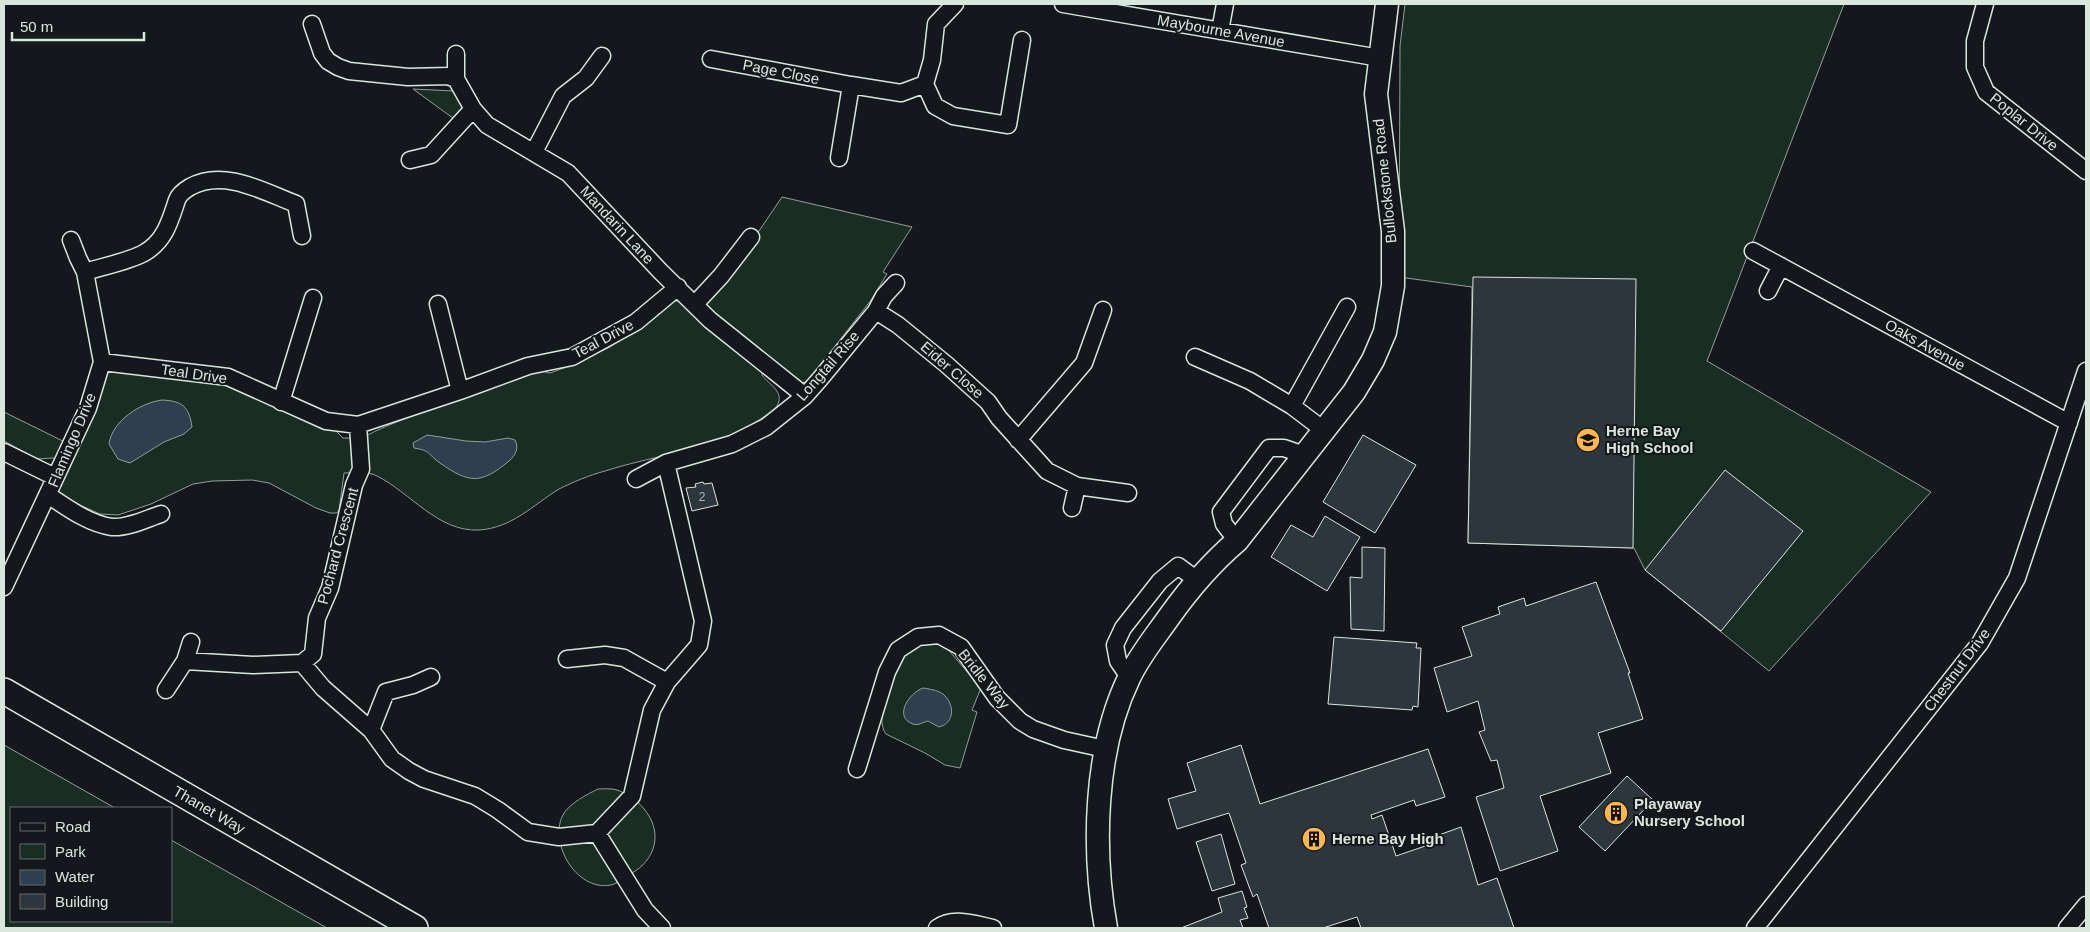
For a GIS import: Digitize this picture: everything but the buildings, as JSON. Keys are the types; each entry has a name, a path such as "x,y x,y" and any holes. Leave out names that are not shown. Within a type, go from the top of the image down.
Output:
{"main road":[{"name":"Thanet Way","path":"4,691 415,928"}],"street":[{"path":"953,4 936,24 932,60 924,84 935,106 953,116 1008,125 1022,40"},
{"name":"Maybourne Avenue","path":"1063,4 1380,58"},
{"path":"1220,31 1226,4"},
{"name":"Bullockstone Road","path":"1106,928 1098,822 1100,786 1105,749 1115,709 1129,677 1145,650 1197,580 1217,558 1237,541 1354,392 1373,360 1385,332 1393,286 1393,231 1376,94 1387,4"},
{"name":"Poplar Drive","path":"1985,4 1975,41 1975,67 1986,92 2086,171"},
{"path":"312,24 322,53 328,61 338,67 349,71 408,77 448,76 456,79"},
{"name":"Mandarin Lane","path":"456,54 456,79 473,109 487,125 568,173 661,272 710,320 805,396"},
{"path":"534,152 563,96 586,78 602,56"},
{"name":"Page Close","path":"711,59 850,85"},
{"path":"839,158 850,85 901,93 924,84"},
{"path":"410,160 432,155 473,109"},
{"path":"85,272 143,254 162,238 169,227 178,196 195,184 216,179 232,180 296,204 302,236"},
{"path":"695,304 721,276 752,237"},
{"name":"Flamingo Drive","path":"4,588 88,408 102,362 85,272 71,240"},
{"name":"Oaks Avenue","path":"1753,251 2069,423"},
{"path":"1768,291 1780,266"},
{"name":"Longtail Rise","path":"636,479 666,462 732,444 766,427 805,396 876,311 884,296 896,282"},
{"name":"Teal Drive","path":"102,362 228,377 326,421 358,424 460,392 528,366 572,357 636,322 678,287"},
{"path":"281,402 313,298"},
{"path":"438,304 460,392"},
{"path":"1292,406 1347,307"},
{"path":"1018,440 1084,363 1103,310"},
{"name":"Eider Close","path":"876,311 898,325 988,402 999,418 1047,471 1077,486 1128,493"},
{"path":"1195,357 1250,381 1292,406 1325,431"},
{"name":"Chestnut Drive","path":"1755,928 1980,643 2017,578 2086,371"},
{"name":"Pochard Crescent","path":"302,663 313,654 317,618 330,588 354,485 361,469 358,424"},
{"path":"1237,541 1224,524 1221,512 1269,448 1284,448 1304,455"},
{"path":"4,452 55,477"},
{"path":"185,662 253,665 302,663 322,688 371,730 392,759 424,780 475,796 528,832 559,837 597,833 632,796 652,710 667,682 699,645 703,622 666,462"},
{"path":"1072,508 1077,486"},
{"name":"Flamingo Drive","path":"48,495 94,522 112,527 133,524 161,514"},
{"path":"1129,677 1118,661 1115,645 1123,628 1160,581 1178,566 1197,580"},
{"name":"Bridle Way","path":"857,769 880,691 898,650 918,637 939,635 961,647 996,698 1020,721 1050,736 1105,749"},
{"path":"166,690 185,662 191,642"},
{"path":"567,659 605,655 624,658 667,682"},
{"path":"371,730 386,692 413,685 432,677"},
{"path":"597,833 645,910 662,928"},
{"path":"2067,928 2086,905"},
{"path":"937,928 946,922 972,923 993,928"}],"green space":[{"path":"1405,4 1844,4 1707,361 1931,492 1769,671 1645,570 1634,548 1468,543 1472,287 1399,277 1400,46"},
{"path":"413,89 454,91 466,104 457,121"},
{"path":"782,197 912,227 883,272 887,274 871,300 808,381 799,384 762,367 762,375 778,392 779,396 776,408 764,417 744,429 706,444 625,465 576,481 559,489 522,515 502,525 479,530 464,529 451,525 425,510 389,483 369,473 344,473 339,511 336,513 316,508 269,483 252,480 212,481 193,484 151,504 118,515 100,514 53,493 67,464 53,458 37,459 4,441 4,412 77,448 107,372 110,369 236,382 317,424 336,431 343,438 364,438 416,414 537,370 550,373 572,365 610,347 639,328 670,301 678,301 689,307 759,231"},
{"path":"925,643 935,643 946,647 981,688 972,710 977,712 960,768 945,765 886,734 883,726 883,704 896,667 907,651"},
{"path":"4,745 113,807 10,807 10,922 172,922 172,841 327,928 4,928"},
{"path":"598,789 617,790 634,799 647,813 652,821 654,830 653,849 643,865 611,885 598,885 586,881 576,873 562,850 559,837 560,824 567,809 584,796"}],"water":[{"path":"162,400 179,403 183,406 189,414 192,427 184,434 164,442 130,463 118,459 109,444 115,428 128,414 136,409"},
{"path":"427,435 485,442 508,438 515,440 517,449 511,459 491,474 483,477 468,478 450,470 427,452 414,448 413,443"},
{"path":"923,688 943,694 950,703 950,717 944,725 939,727 928,721 913,724 907,721 904,716 905,705 908,700"}],"place":[{"name":"Herne Bay High School","path":"1588,440"},
{"name":"Playaway Nursery School","path":"1616,813"},
{"name":"Herne Bay High","path":"1314,839"}]}
